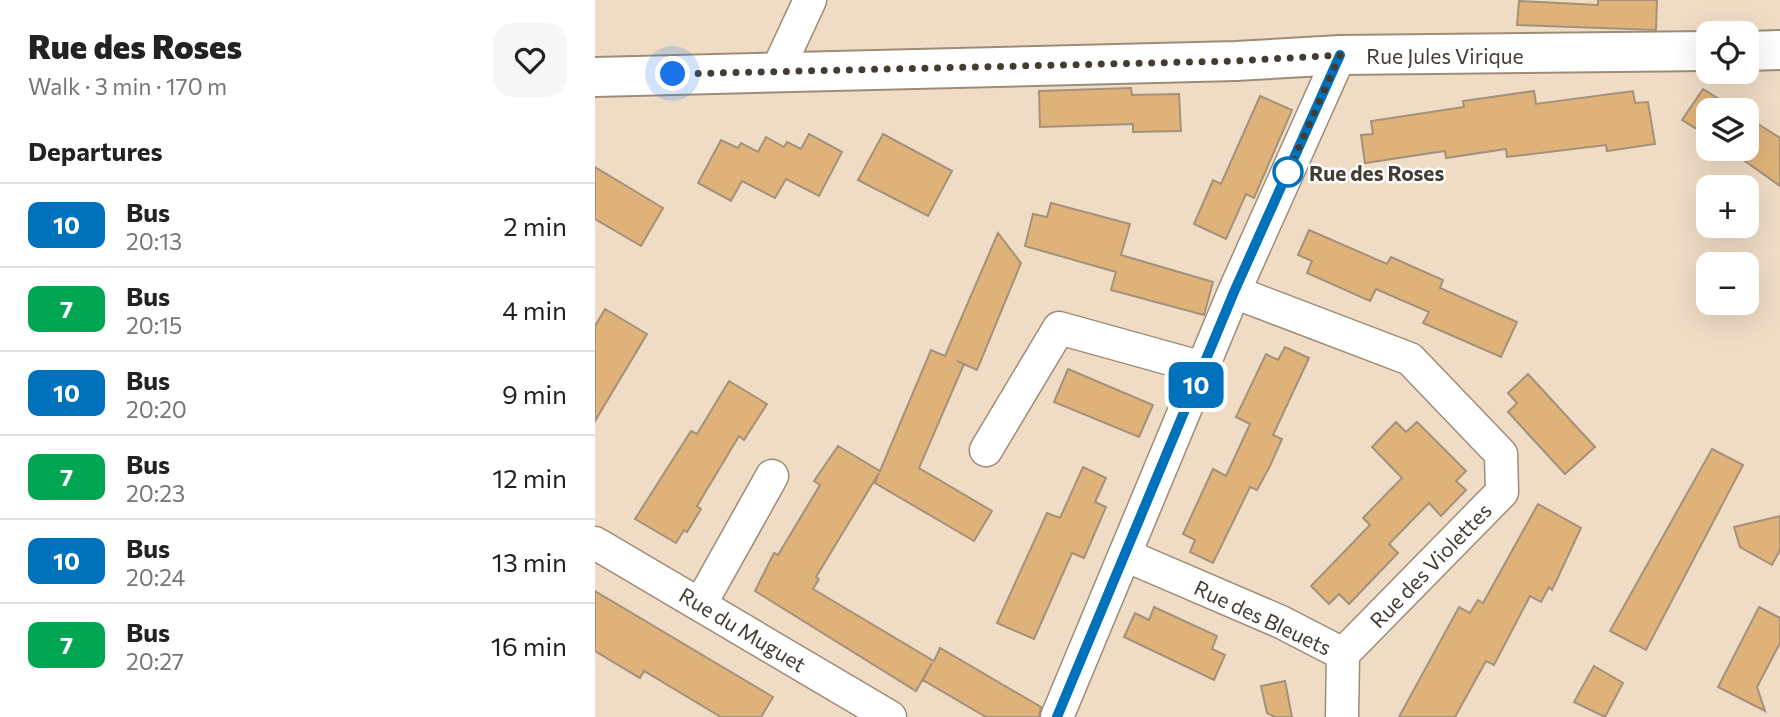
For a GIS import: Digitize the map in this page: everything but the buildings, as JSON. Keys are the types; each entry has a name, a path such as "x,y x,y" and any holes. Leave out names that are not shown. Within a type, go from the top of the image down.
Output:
{"street":[{"path":"777,71 810,0"},
{"path":"1759,51 1780,50"},
{"name":"Rue Jules Virique","path":"595,77 1236,61 1340,55 1696,51"},
{"path":"1057,717 1234,292 1340,55"},
{"name":"Rue des Violettes","path":"1234,292 1411,359 1501,454 1501,492 1343,654"},
{"path":"986,450 1059,328 1203,368"},
{"path":"701,603 772,476"},
{"name":"Rue du Muguet","path":"595,542 890,717"},
{"name":"Rue des Bleuets","path":"1125,555 1282,622 1343,654 1342,717"}],"bus line":[{"name":"10","path":"1057,717 1234,292 1340,55"}],"place":[{"name":"Rue des Roses","path":"1288,172"}],"route":[{"path":"673,74 1236,61 1340,55 1288,172"}]}
